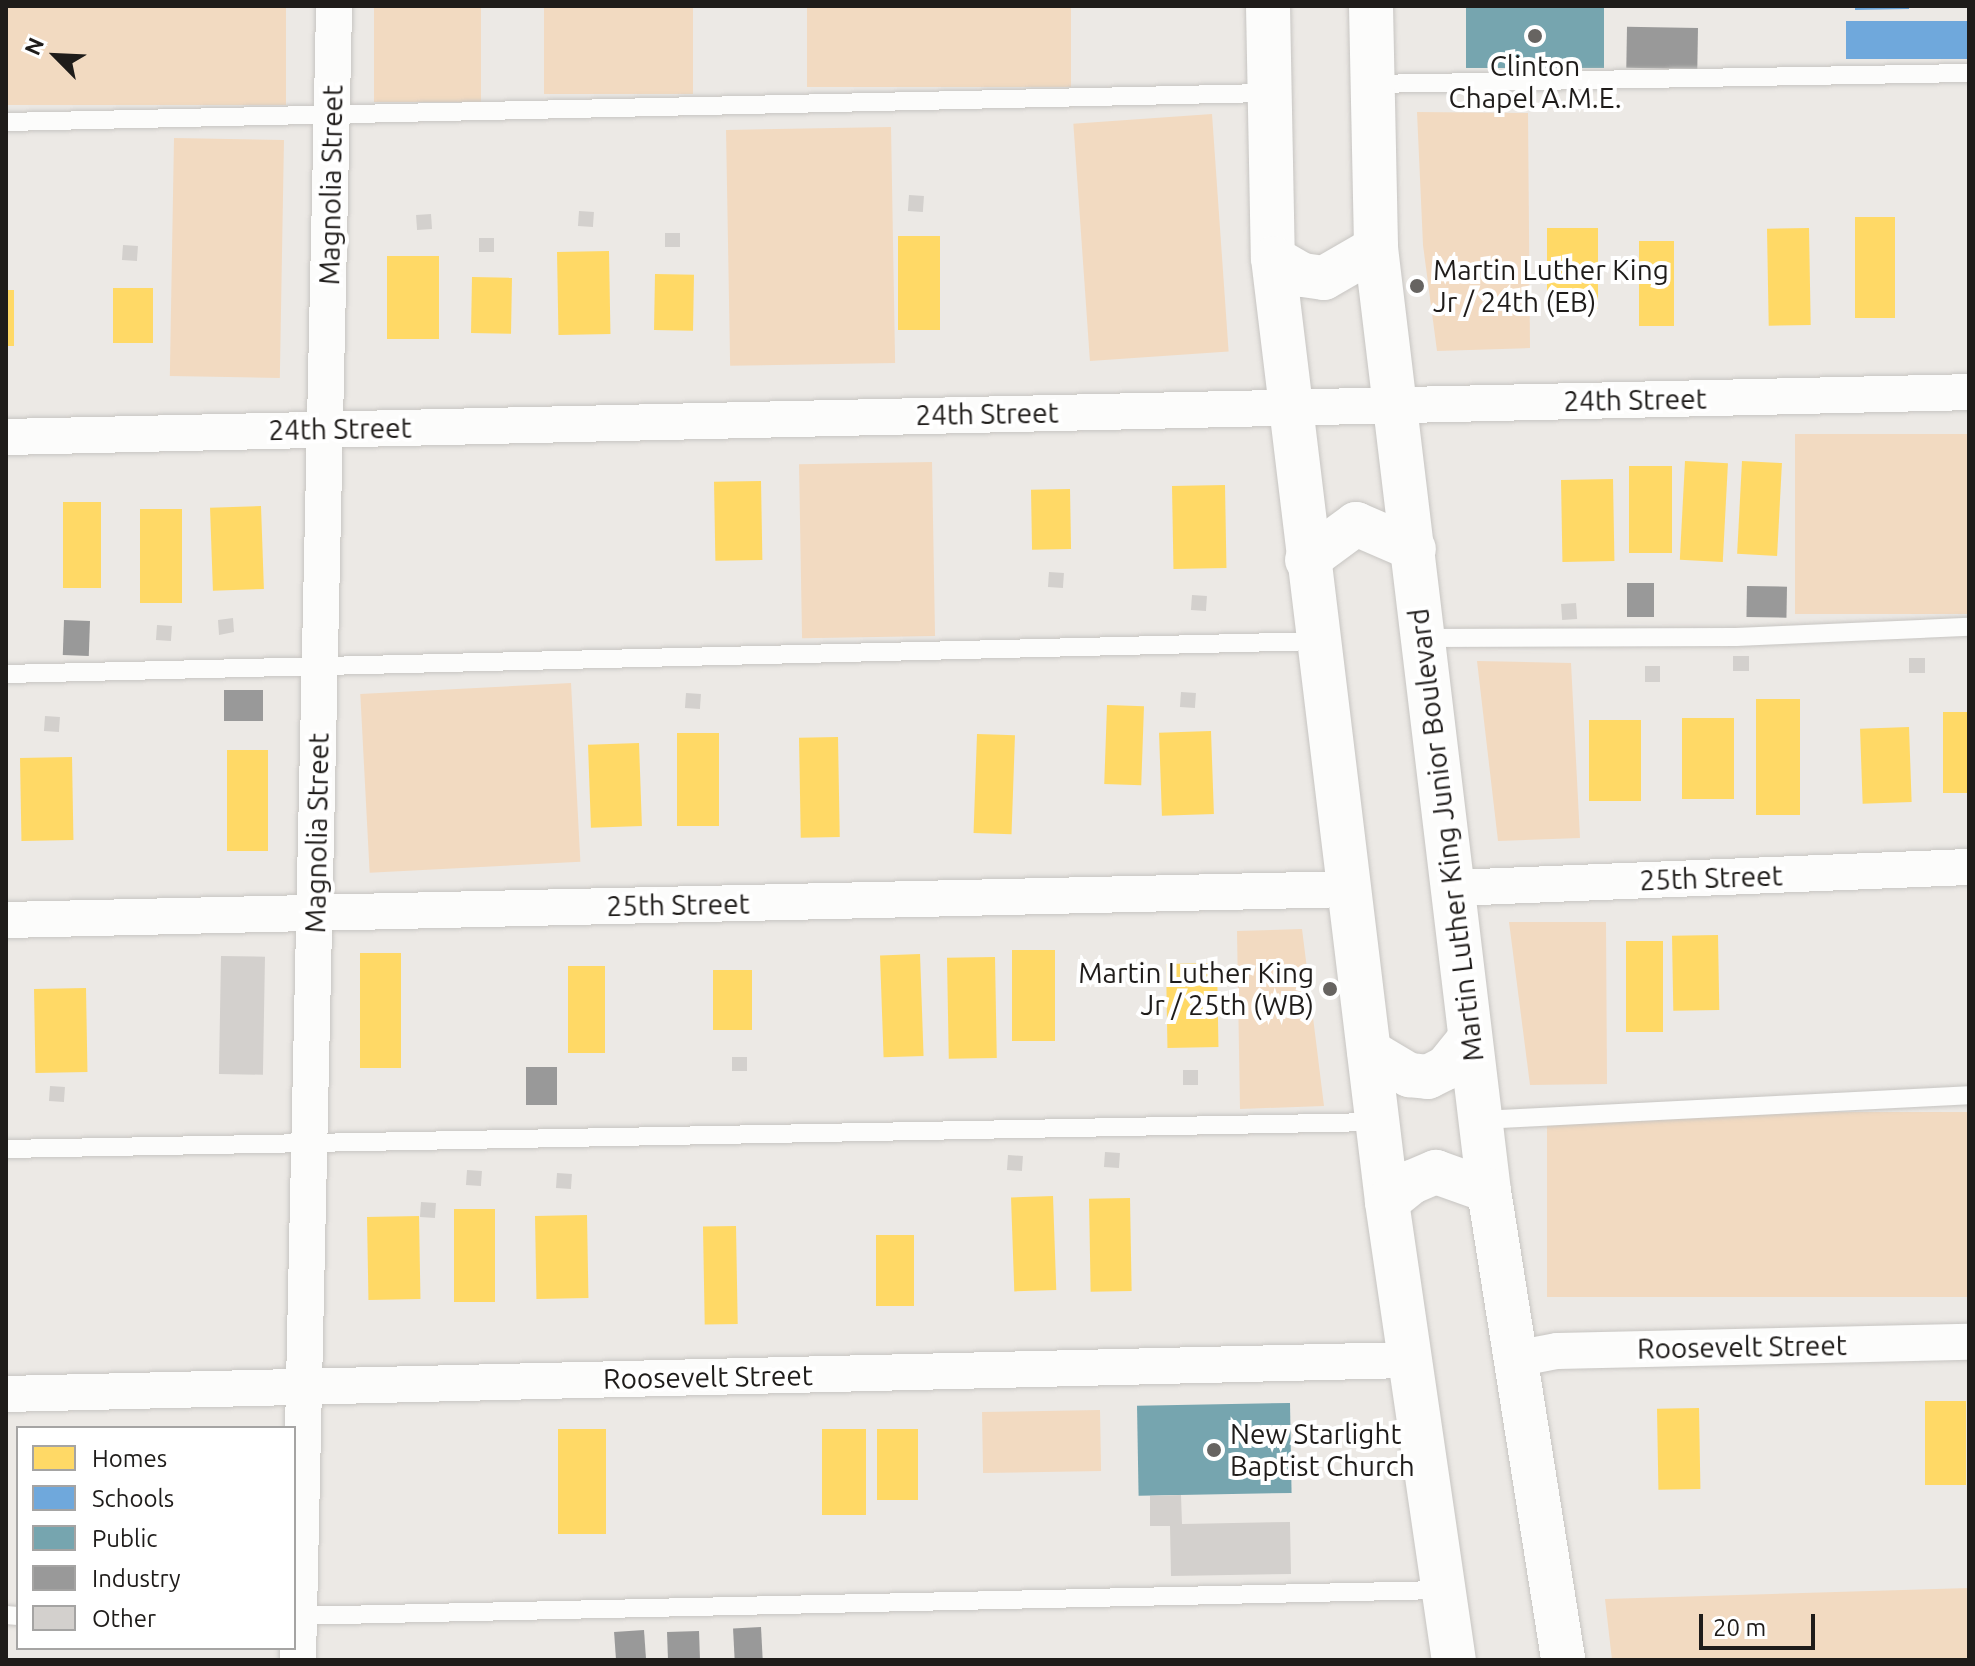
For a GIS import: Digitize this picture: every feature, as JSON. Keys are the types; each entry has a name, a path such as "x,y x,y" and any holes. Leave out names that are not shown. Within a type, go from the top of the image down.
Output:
{"main road":[{"path":"1268,6 1267,93 1273,258 1307,560 1387,1202 1454,1660"},
{"name":"Martin Luther King Junior Boulevard","path":"1371,6 1369,84 1376,248 1454,888 1469,1040 1489,1191 1563,1660"},
{"path":"1273,258 1303,275 1324,278 1376,248"},
{"path":"1307,560 1356,524 1414,549"},
{"path":"1369,1051 1409,1075 1428,1077 1446,1068 1469,1040"},
{"path":"1387,1202 1412,1182 1436,1172 1489,1191"}],"street":[{"name":"Magnolia Street","path":"298,1660 296,1616 327,430 334,6"},
{"name":"24th Street","path":"6,437 1969,392"},
{"name":"25th Street","path":"1454,888 1969,867"},
{"name":"25th Street","path":"6,920 1350,889"},
{"name":"Roosevelt Street","path":"1515,1359 1557,1351 1969,1342"},
{"name":"Roosevelt Street","path":"6,1394 1409,1360"}],"lane":[{"path":"1369,84 1969,73"},
{"path":"6,122 332,112 1267,93"},
{"path":"1424,638 1736,637 1969,627"},
{"path":"6,674 1317,641"},
{"path":"1480,1120 1969,1095"},
{"path":"6,1149 1378,1122"},
{"path":"296,1616 1443,1590"}],"shaded area":[{"path":"6,6 286,6 286,105 6,105"},
{"path":"374,6 481,6 481,102 374,102"},
{"path":"544,6 693,6 693,94 544,94"},
{"path":"807,6 1071,6 1071,87 807,87"},
{"path":"1417,112 1528,113 1530,348 1437,351 1423,245"},
{"path":"1212,114 1229,351 1090,361 1073,124"},
{"path":"891,127 895,363 730,366 726,130"},
{"path":"174,138 284,140 280,378 170,376"},
{"path":"1795,434 1969,434 1969,614 1795,614"},
{"path":"932,462 935,636 802,638 799,464"},
{"path":"1477,661 1571,663 1580,838 1498,841"},
{"path":"571,683 580,862 370,873 360,694"},
{"path":"1509,922 1606,922 1607,1084 1530,1085"},
{"path":"1302,929 1324,1106 1240,1109 1237,931"},
{"path":"1547,1112 1969,1112 1969,1297 1547,1297"},
{"path":"1100,1410 1101,1471 983,1473 982,1412"},
{"path":"1969,1588 1969,1660 1612,1660 1605,1599"}],"building: Homes":[{"path":"1855,217 1895,217 1895,318 1855,318"},
{"path":"1547,228 1598,228 1598,309 1547,309"},
{"path":"1809,228 1811,325 1769,326 1767,229"},
{"path":"898,236 940,236 940,330 898,330"},
{"path":"1639,241 1674,241 1674,326 1639,326"},
{"path":"609,251 610,334 558,335 557,252"},
{"path":"387,256 439,256 439,339 387,339"},
{"path":"655,274 694,275 693,331 654,330"},
{"path":"472,277 512,278 511,334 471,333"},
{"path":"113,288 153,288 153,343 113,343"},
{"path":"6,290 14,290 14,346 6,346"},
{"path":"1685,461 1728,463 1723,562 1680,560"},
{"path":"1742,461 1782,463 1777,556 1737,554"},
{"path":"1629,466 1672,466 1672,553 1629,553"},
{"path":"1613,479 1614,561 1562,562 1561,480"},
{"path":"761,481 762,560 715,561 714,482"},
{"path":"1225,485 1226,568 1173,569 1172,486"},
{"path":"1070,489 1071,549 1032,550 1031,490"},
{"path":"63,502 101,502 101,588 63,588"},
{"path":"261,506 264,589 213,591 210,508"},
{"path":"140,509 182,509 182,603 140,603"},
{"path":"1756,699 1800,699 1800,815 1756,815"},
{"path":"1107,705 1144,706 1141,785 1104,784"},
{"path":"1943,712 1969,712 1969,793 1943,793"},
{"path":"1682,718 1734,718 1734,799 1682,799"},
{"path":"1589,720 1641,720 1641,801 1589,801"},
{"path":"1909,727 1912,802 1863,804 1860,729"},
{"path":"1211,731 1214,814 1162,816 1159,733"},
{"path":"677,733 719,733 719,826 677,826"},
{"path":"977,734 1015,735 1012,834 974,833"},
{"path":"838,737 840,837 801,838 799,738"},
{"path":"639,743 642,826 591,828 588,745"},
{"path":"227,750 268,750 268,851 227,851"},
{"path":"72,757 73,840 21,841 20,758"},
{"path":"1718,935 1719,1010 1673,1011 1672,936"},
{"path":"1626,941 1663,941 1663,1032 1626,1032"},
{"path":"1012,950 1055,950 1055,1041 1012,1041"},
{"path":"360,953 401,953 401,1068 360,1068"},
{"path":"920,954 924,1056 884,1057 880,955"},
{"path":"995,957 997,1058 949,1059 947,958"},
{"path":"1217,963 1218,1047 1167,1048 1166,964"},
{"path":"568,966 605,966 605,1053 568,1053"},
{"path":"713,970 752,970 752,1030 713,1030"},
{"path":"86,988 87,1072 35,1073 34,989"},
{"path":"1053,1196 1056,1290 1014,1291 1011,1197"},
{"path":"1130,1198 1132,1291 1091,1292 1089,1199"},
{"path":"454,1209 495,1209 495,1302 454,1302"},
{"path":"587,1215 588,1298 536,1299 535,1216"},
{"path":"419,1216 420,1299 368,1300 367,1217"},
{"path":"736,1226 738,1324 705,1325 703,1227"},
{"path":"876,1235 914,1235 914,1306 876,1306"},
{"path":"1925,1401 1966,1401 1966,1485 1925,1485"},
{"path":"1699,1408 1700,1489 1658,1490 1657,1409"},
{"path":"558,1429 606,1429 606,1534 558,1534"},
{"path":"822,1429 866,1429 866,1515 822,1515"},
{"path":"877,1429 918,1429 918,1500 877,1500"}],"building: Schools":[{"path":"1855,6 1909,6 1909,9 1855,10"},
{"path":"1846,21 1969,21 1969,59 1846,59"}],"building: Public":[{"name":"Clinton Chapel A.M.E.","path":"1466,6 1604,6 1604,68 1466,68"},
{"name":"New Starlight Baptist Church","path":"1290,1403 1292,1493 1139,1496 1137,1406"}],"building: Industry":[{"path":"1627,27 1698,28 1697,69 1626,68"},
{"path":"1627,583 1654,583 1654,617 1627,617"},
{"path":"1747,586 1787,587 1786,618 1746,617"},
{"path":"64,620 90,621 89,656 63,655"},
{"path":"224,690 263,690 263,721 224,721"},
{"path":"526,1067 557,1067 557,1105 526,1105"},
{"path":"761,1627 763,1660 735,1660 733,1628"},
{"path":"644,1630 646,1660 616,1660 614,1632"},
{"path":"699,1631 700,1660 668,1660 667,1632"}],"building: Other":[{"path":"909,195 924,196 923,212 908,211"},
{"path":"579,211 594,212 593,227 578,226"},
{"path":"431,214 432,229 417,230 416,215"},
{"path":"665,233 680,233 680,247 665,247"},
{"path":"479,238 494,238 494,252 479,252"},
{"path":"123,245 138,246 137,261 122,260"},
{"path":"1049,572 1064,573 1063,588 1048,587"},
{"path":"1192,595 1207,596 1206,611 1191,610"},
{"path":"1576,603 1577,619 1562,620 1561,604"},
{"path":"233,618 234,632 219,635 218,620"},
{"path":"157,625 172,626 171,641 156,640"},
{"path":"1733,656 1749,656 1749,671 1733,671"},
{"path":"1909,658 1925,658 1925,673 1909,673"},
{"path":"1645,666 1660,666 1660,682 1645,682"},
{"path":"1181,692 1196,693 1195,708 1180,707"},
{"path":"686,693 701,694 700,709 685,708"},
{"path":"45,716 60,717 59,732 44,731"},
{"path":"221,956 265,957 263,1075 219,1074"},
{"path":"732,1057 747,1057 747,1071 732,1071"},
{"path":"1183,1070 1198,1070 1198,1085 1183,1085"},
{"path":"50,1086 65,1087 64,1102 49,1101"},
{"path":"1105,1152 1120,1153 1119,1168 1104,1167"},
{"path":"1008,1155 1023,1156 1022,1171 1007,1170"},
{"path":"467,1170 482,1171 481,1186 466,1185"},
{"path":"557,1173 572,1174 571,1189 556,1188"},
{"path":"421,1202 436,1203 435,1218 420,1217"},
{"path":"1181,1495 1182,1524 1290,1522 1291,1574 1171,1576 1170,1526 1150,1526 1150,1496"}],"place":[{"name":"Clinton Chapel A.M.E.","path":"1535,36"},
{"name":"Martin Luther King Jr / 24th (EB)","path":"1417,286"},
{"name":"Martin Luther King Jr / 25th (WB)","path":"1330,989"},
{"name":"New Starlight Baptist Church","path":"1214,1450"}]}
